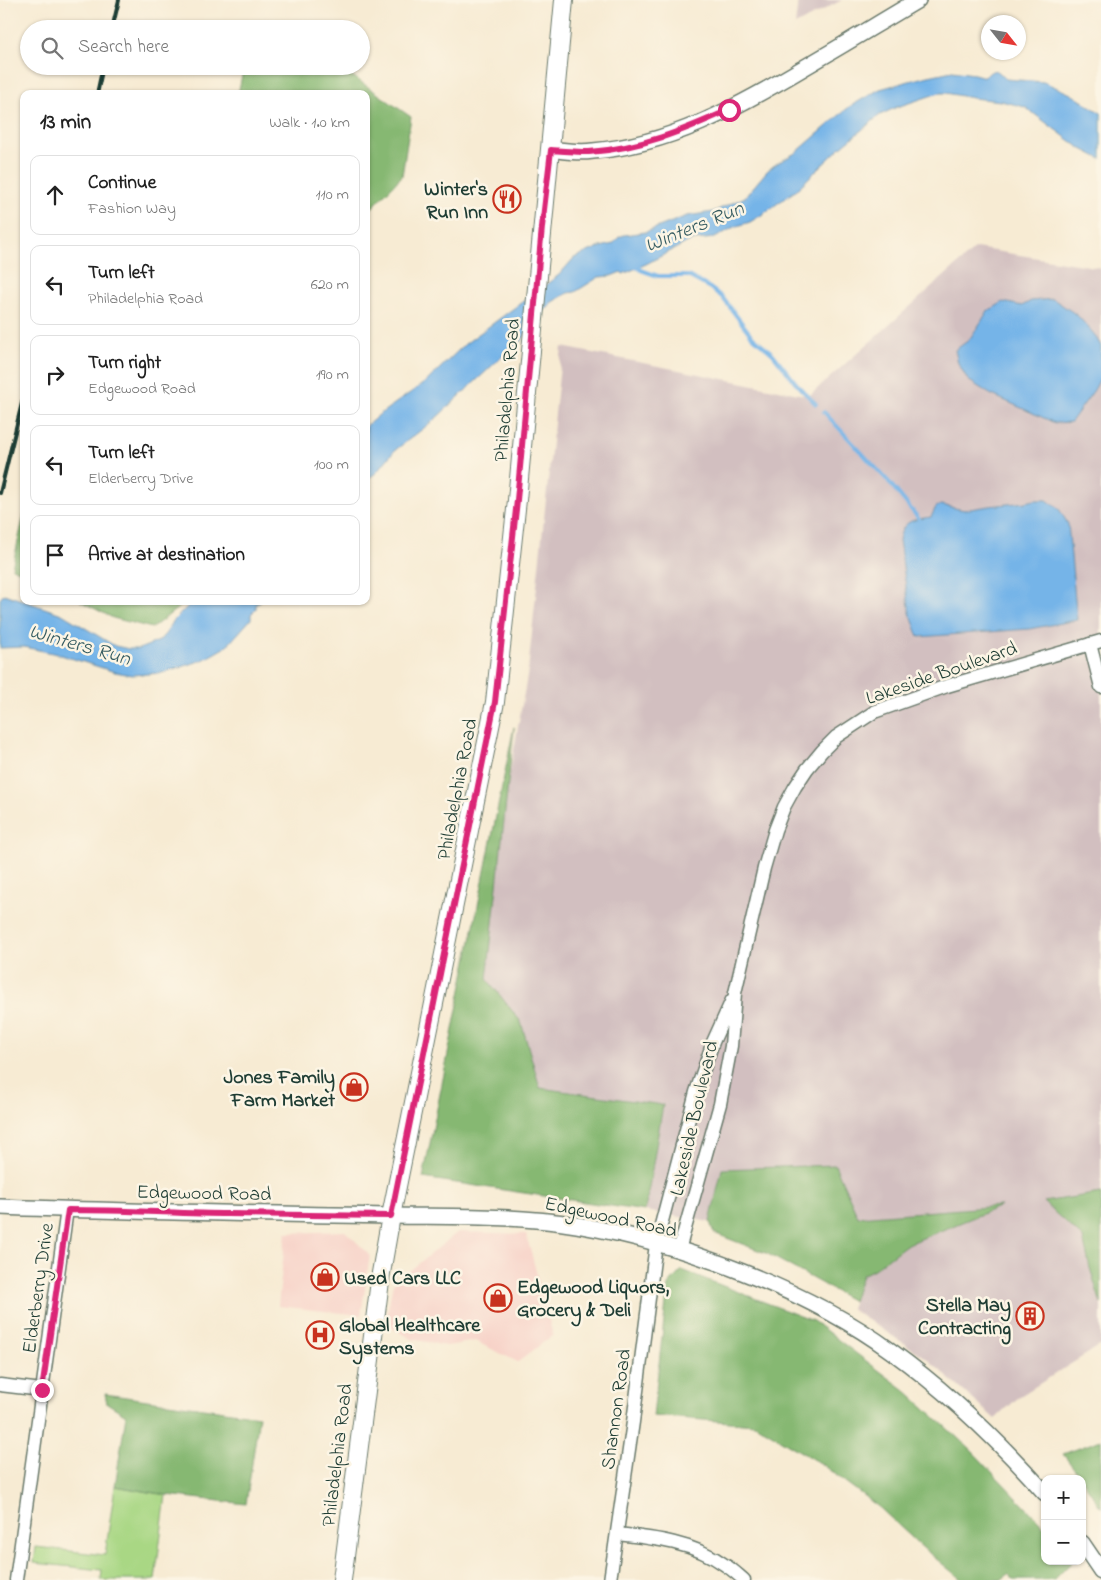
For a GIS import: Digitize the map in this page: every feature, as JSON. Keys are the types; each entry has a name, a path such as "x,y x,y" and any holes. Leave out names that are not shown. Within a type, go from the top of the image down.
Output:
{"main road":[{"name":"Philadelphia Road","path":"342,1580 381,1273 495,702 517,500 564,0"}],"street":[{"path":"551,150 580,152 634,146 670,135 702,122 760,94 918,0"},
{"path":"1095,643 1101,687"},
{"name":"Lakeside Boulevard","path":"679,1250 720,1104 731,1046 735,993 764,868 775,830 794,787 822,751 836,737 874,712 897,702 947,686 1095,643"},
{"name":"Lakeside Boulevard","path":"656,1244 696,1092 713,1042 735,993"},
{"name":"Edgewood Road","path":"0,1207 226,1214 478,1216 540,1220 578,1226 679,1250 793,1294 851,1325 889,1349 927,1377 973,1418 1041,1489"},
{"name":"Elderberry Drive","path":"16,1580 68,1210"},
{"name":"Shannon Road","path":"610,1580 656,1244"},
{"path":"0,1385 42,1390"},
{"path":"617,1534 670,1542 699,1551 724,1564 744,1580"},
{"path":"1086,1549 1101,1571"}],"shaded area":[{"path":"798,0 842,0 795,25"},
{"path":"976,248 1101,268 1101,1197 1044,1202 1083,1238 1101,1302 1101,1345 1020,1396 995,1419 925,1357 851,1309 862,1275 874,1269 906,1245 999,1206 858,1217 722,1169 710,1222 645,1211 663,1105 527,1086 475,968 528,671 562,347 809,396"},
{"path":"345,1231 370,1255 361,1315 278,1306 286,1233"},
{"path":"458,1232 526,1234 553,1335 518,1362 475,1341 447,1346 412,1339 385,1324 393,1284"}],"green space":[{"path":"242,75 351,75 411,117 402,176 370,210 370,90 239,90"},
{"path":"20,533 20,571 12,568"},
{"path":"88,605 182,605 152,628 113,618"},
{"path":"514,727 487,979 521,1022 540,1088 663,1105 645,1211 423,1178"},
{"path":"835,1165 858,1217 1001,1206 906,1245 874,1269 862,1275 853,1301 768,1254 714,1233 710,1222 722,1169"},
{"path":"1101,1193 1101,1304 1083,1238 1043,1202"},
{"path":"682,1270 813,1321 905,1390 971,1450 1039,1521 1041,1523 1041,1565 1069,1565 1054,1580 1014,1580 1008,1574 1001,1580 962,1580 923,1548 880,1508 824,1466 755,1424 653,1416 668,1285"},
{"path":"105,1394 259,1416 246,1504 167,1495 115,1486 126,1415 107,1403"},
{"path":"1101,1440 1101,1508 1086,1485 1086,1475 1079,1475 1063,1454"},
{"path":"115,1486 166,1495 155,1580 101,1580 102,1570 34,1563 36,1547 105,1555"}],"water":[{"name":"Winters Run","path":"952,71 985,77 992,71 997,71 1006,79 1044,82 1071,94 1101,113 1101,159 1080,148 1025,107 1001,101 939,93 897,107 880,115 841,147 795,191 750,222 734,227 715,238 688,242 623,274 621,272 611,276 599,277 575,292 568,293 552,302 549,307 539,314 520,343 510,349 433,421 394,451 376,473 370,477 370,423 427,381 465,344 559,275 574,258 597,248 613,244 619,237 624,235 646,232 687,216 713,212 745,197 767,171 797,152 849,107 880,89"},
{"path":"1053,299 1077,315 1094,334 1101,346 1101,377 1071,422 1055,423 990,394 968,380 958,363 955,350 969,340 987,312 1003,302 1022,306 1031,301"},
{"path":"1047,500 1059,509 1068,524 1077,620 1029,629 919,637 910,613 899,540 903,528 914,520 931,517 936,507 941,505 964,510"},
{"name":"Winters Run","path":"4,594 20,600 20,605 36,605 62,614 115,646 129,649 139,649 159,641 174,620 189,605 256,605 256,609 251,614 251,619 227,646 203,660 162,673 132,675 115,672 58,654 24,647 0,648 0,599"}],"waterway":[{"path":"636,265 641,270 658,276 688,276 722,297 751,335 773,354 800,388 816,404"},
{"path":"824,412 888,481 919,519"}],"railway":[{"path":"114,20 119,0"},
{"path":"98,90 101,75"},
{"path":"0,493 20,411"}],"place":[{"name":"Winter's Run Inn","path":"507,199"},
{"name":"Jones Family Farm Market","path":"354,1087"},
{"name":"Used Cars LLC","path":"325,1277"},
{"name":"Edgewood Liquors, Grocery & Deli","path":"498,1298"},
{"name":"Stella May Contracting","path":"1030,1316"},
{"name":"Global Healthcare Systems","path":"320,1335"}],"route":[{"path":"42,1390 68,1210 391,1216 495,702 551,150 591,152 634,146 670,135 729,110"}]}
